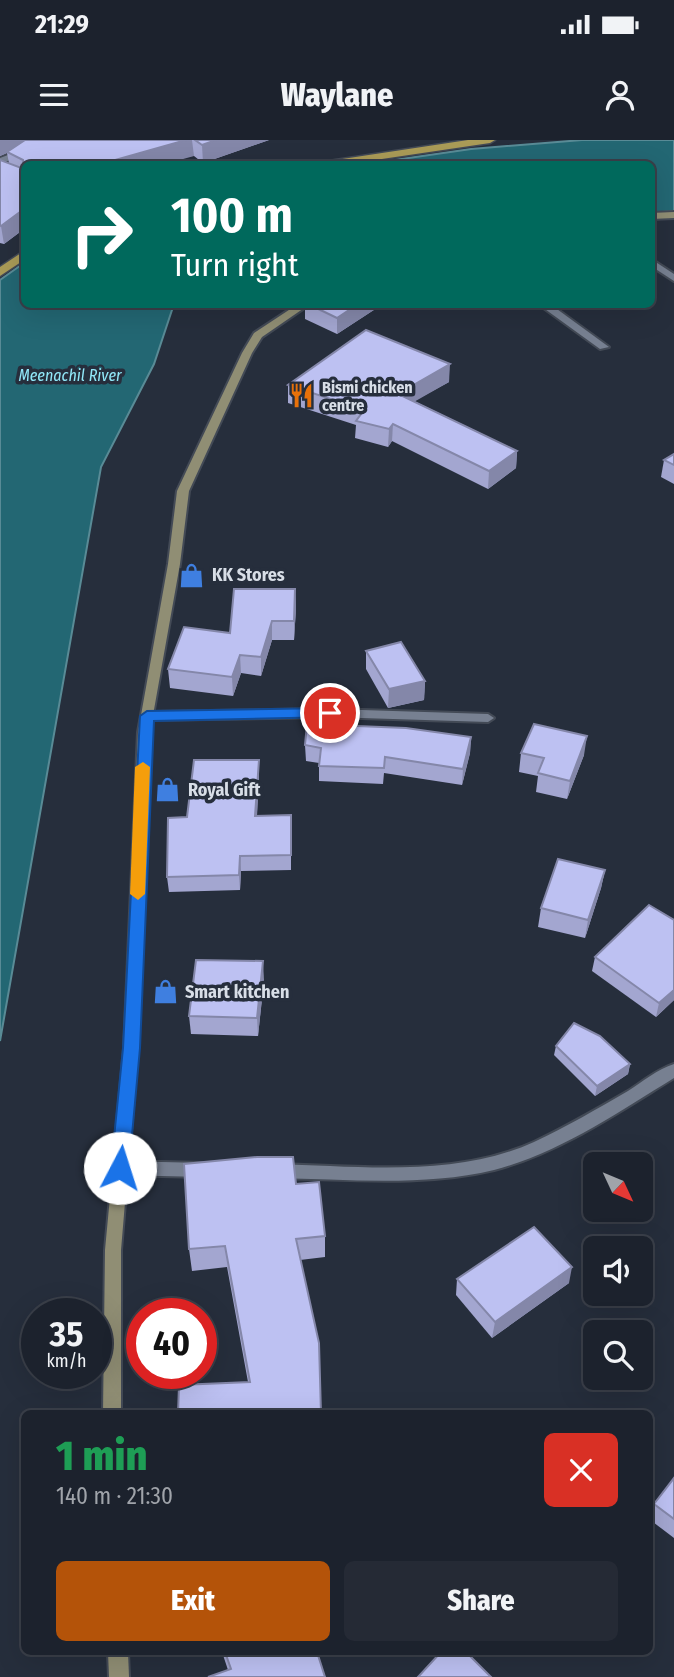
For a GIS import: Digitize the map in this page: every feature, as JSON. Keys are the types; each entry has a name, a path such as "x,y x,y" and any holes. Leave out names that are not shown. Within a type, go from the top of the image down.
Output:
{"main road":[{"path":"349,161 490,140"},
{"path":"0,272 21,257"}],"street":[{"path":"0,161 56,140"},
{"path":"655,216 674,215"},
{"path":"655,265 674,278"},
{"path":"112,1410 113,1250 131,1048 147,716 174,564 183,491 247,353 258,335 299,308"},
{"path":"548,308 604,347"},
{"path":"147,716 330,713 488,718"},
{"path":"257,1171 441,1172 519,1156 613,1107 674,1070"},
{"path":"120,1168 216,1170"},
{"path":"118,1655 119,1677"}],"water":[{"path":"582,140 674,140 674,211 655,213 655,161 388,161 471,149"},
{"name":"Meenachil River","path":"21,265 21,308 173,308 154,364 101,467 0,1041 0,280"}],"building":[{"path":"25,140 186,140 112,161 23,161 7,152"},
{"path":"195,140 216,140 202,145"},
{"path":"0,160 21,168 21,211 1,226 0,225"},
{"path":"316,308 352,308 337,318"},
{"path":"366,330 450,364 398,394 517,451 489,471 393,424 389,429 356,421 364,410 288,385"},
{"path":"674,454 674,465 664,460"},
{"path":"234,589 295,589 294,621 272,621 261,657 240,655 232,677 168,669 184,627 230,633"},
{"path":"401,642 425,681 389,689 366,651"},
{"path":"307,724 406,728 471,737 463,769 385,757 384,768 319,766 321,748 305,745"},
{"path":"534,724 587,736 570,781 538,773 544,758 521,753"},
{"path":"194,760 259,760 255,816 291,815 291,855 240,856 239,875 167,877 168,818 187,817"},
{"path":"558,859 605,870 588,920 541,908"},
{"path":"649,905 674,920 674,990 659,1003 595,957"},
{"path":"196,960 263,961 257,1018 189,1016"},
{"path":"574,1023 600,1036 630,1064 597,1086 556,1046"},
{"path":"257,1157 293,1157 296,1184 319,1182 325,1236 296,1239 319,1343 321,1410 178,1410 179,1389 217,1389 217,1383 250,1382 225,1246 189,1249 184,1164"},
{"path":"534,1227 572,1267 495,1322 457,1279"},
{"path":"674,1478 674,1519 654,1504"},
{"path":"226,1655 318,1655 325,1677 208,1677 231,1669"},
{"path":"438,1655 469,1655 491,1677 418,1677"}],"slow traffic":[{"path":"138,894 143,767"}],"place":[{"name":"Bismi chicken centre","path":"302,396"},
{"name":"KK Stores","path":"192,575"},
{"name":"Royal Gift","path":"168,790"},
{"name":"Smart kitchen","path":"165,992"}],"route":[{"path":"120,1168 131,1048 144,732 147,716 330,713"}]}
